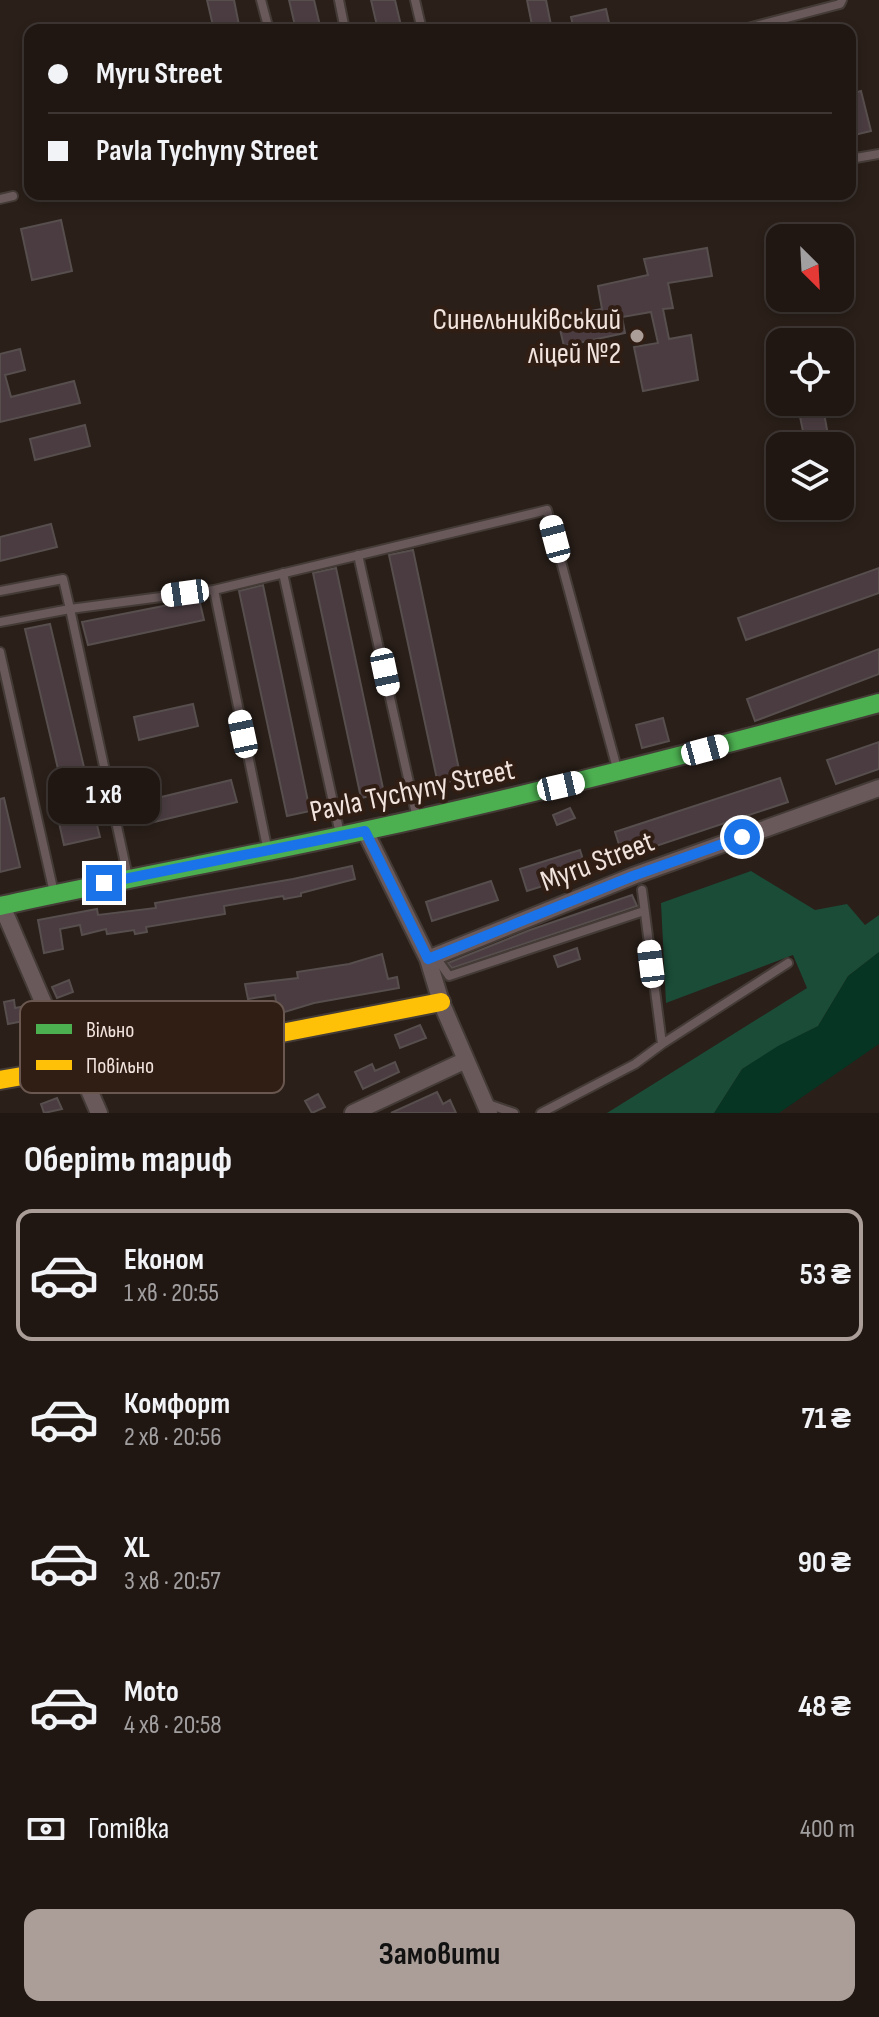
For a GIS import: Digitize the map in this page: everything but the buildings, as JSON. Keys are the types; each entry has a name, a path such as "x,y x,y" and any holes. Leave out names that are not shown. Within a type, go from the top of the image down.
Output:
{"street":[{"name":"Pavla Tychyny Street","path":"1,906 129,877 365,831 619,773 879,703"},
{"name":"Myru Street","path":"432,957 633,876 879,788"},
{"path":"365,831 432,957 441,1002 487,1108"},
{"path":"1,906 42,1001"},
{"path":"284,1033 441,1002"},
{"path":"353,1113 466,1060"},
{"path":"0,1080 20,1076"},
{"path":"89,1093 99,1113"}],"lane":[{"path":"261,0 267,24"},
{"path":"339,0 344,24"},
{"path":"415,0 421,24"},
{"path":"763,24 840,4 842,0"},
{"path":"856,158 879,154"},
{"path":"0,199 13,196"},
{"path":"0,622 70,609 214,590 547,510 619,773"},
{"path":"358,555 417,819"},
{"path":"283,573 340,835"},
{"path":"0,591 63,579 129,877"},
{"path":"214,590 267,849"},
{"path":"0,652 54,894"},
{"path":"642,890 662,1044"},
{"path":"432,957 449,976 644,911"},
{"path":"541,1113 635,1064 788,963"},
{"path":"487,1108 514,1113"}],"green space":[{"path":"751,871 815,910 847,904 865,925 879,915 879,952 848,976 818,1026 742,1069 714,1113 607,1113 807,988 793,955 666,1003 661,903"},
{"path":"879,952 879,1044 779,1113 714,1113 742,1069 775,1047 818,1026 848,976"}],"traffic: fast":[{"path":"0,906 496,801 879,703"}],"traffic: slow":[{"path":"284,1033 441,1002"},
{"path":"0,1080 20,1076"}],"place":[{"name":"Синельниківський ліцей №2","path":"637,336"}],"route":[{"path":"104,883 365,831 428,959 633,876 742,837"}]}
